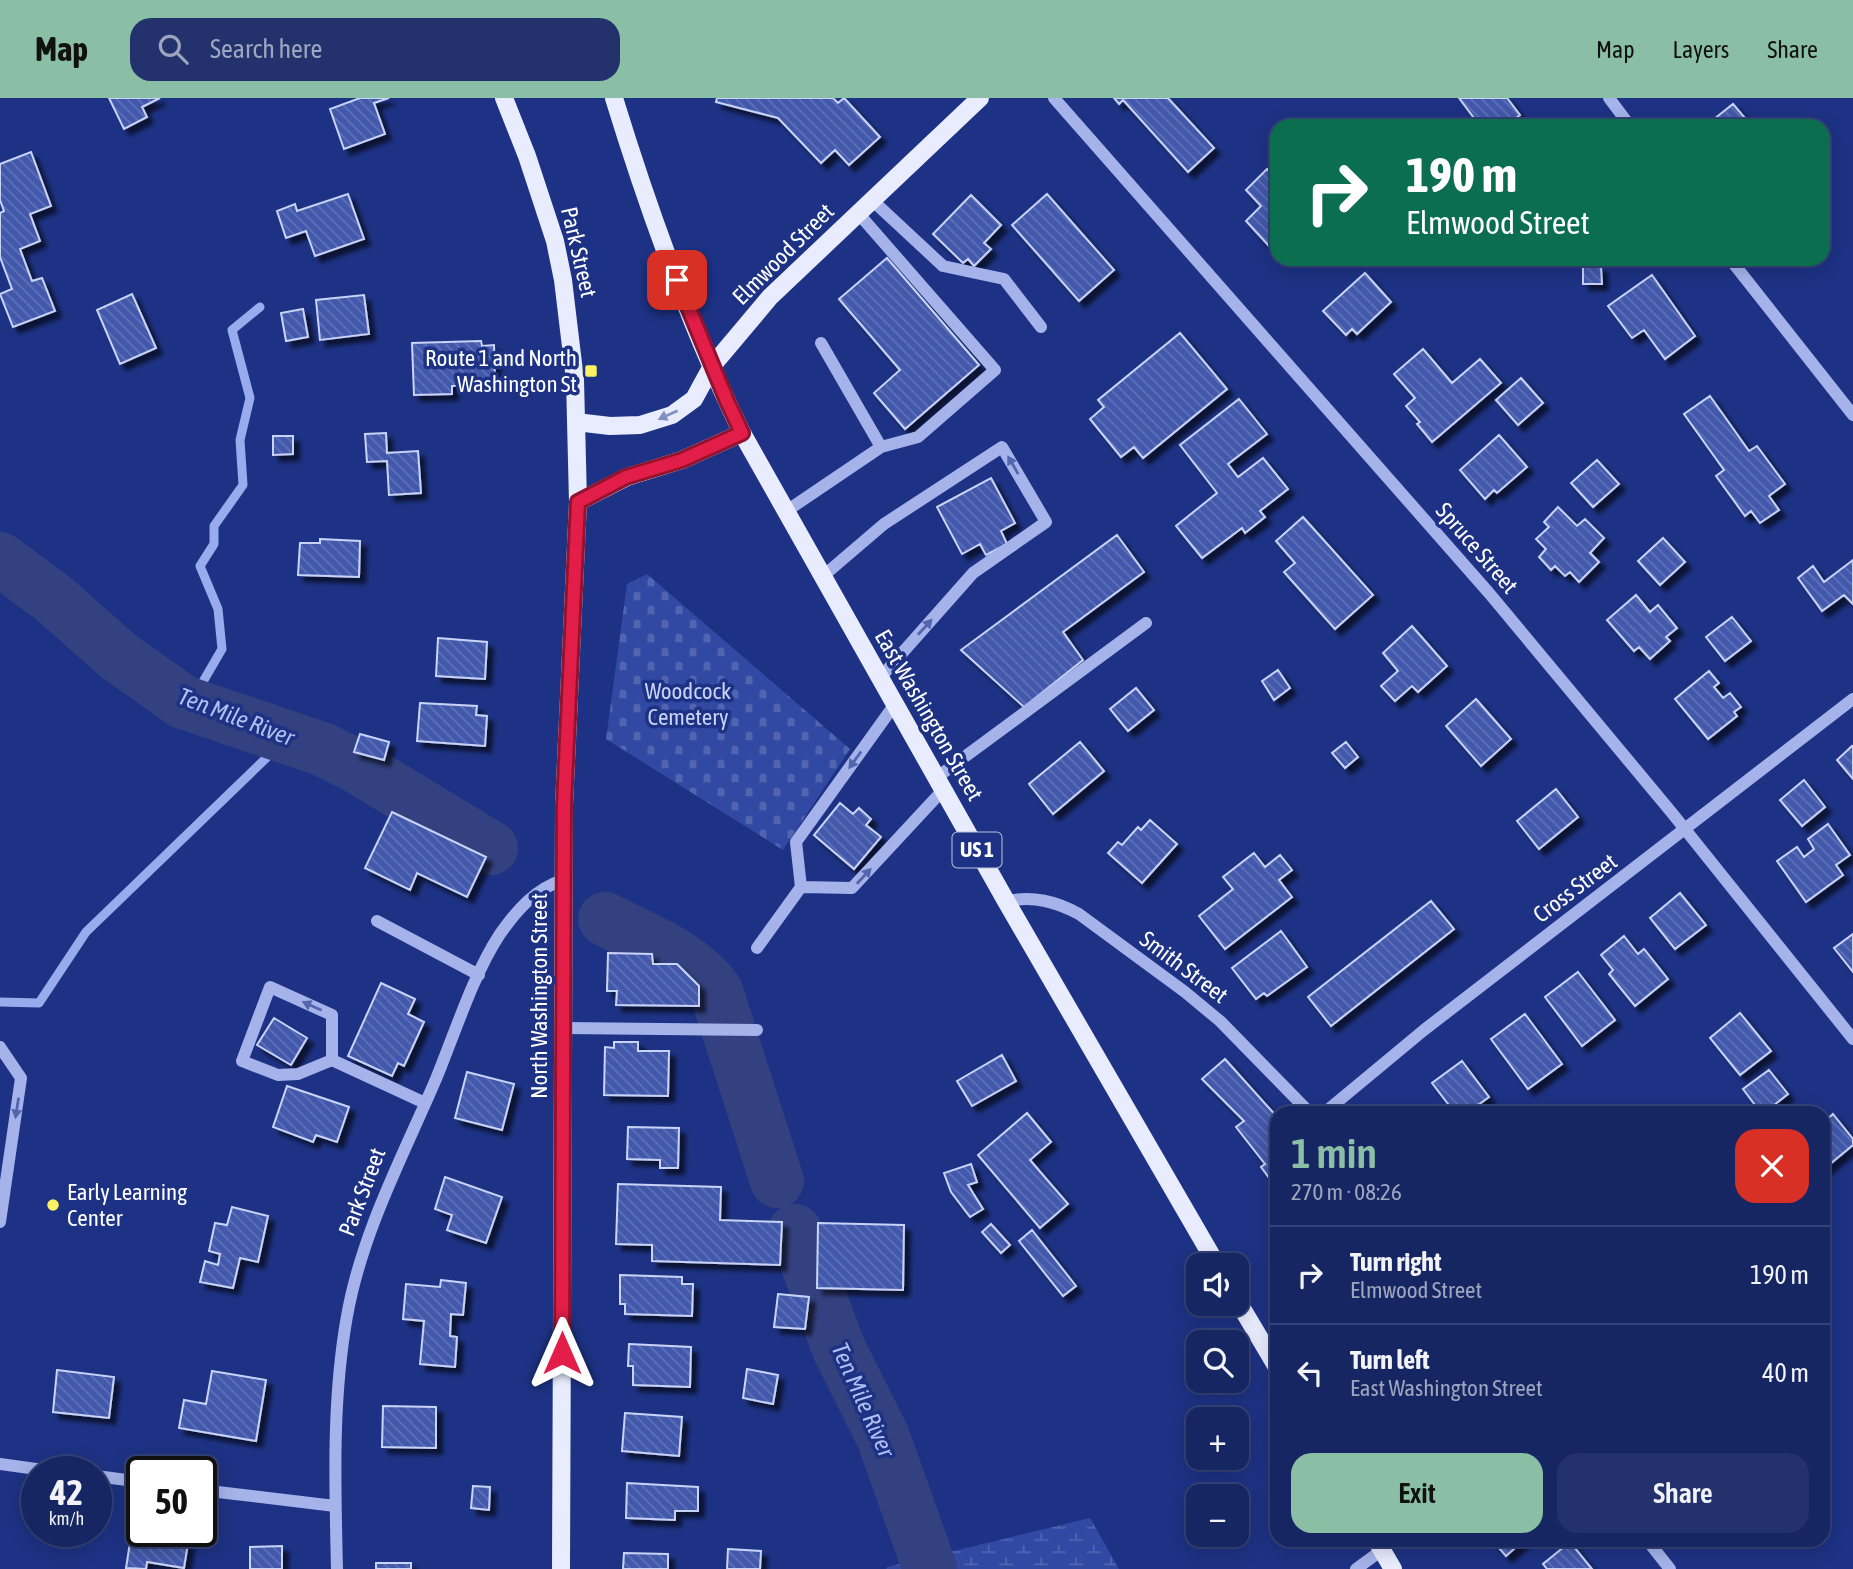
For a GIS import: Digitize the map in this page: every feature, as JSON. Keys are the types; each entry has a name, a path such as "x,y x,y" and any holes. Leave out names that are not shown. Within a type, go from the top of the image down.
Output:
{"main road":[{"name":"Park Street","path":"504,98 527,156 555,241 564,280 576,422"},
{"name":"US 1","path":"614,98 662,243 712,366"},
{"name":"Elmwood Street","path":"576,422 610,426 640,425 672,415 694,399 712,366 769,298 980,98"},
{"name":"East Washington Street","path":"712,366 742,433 785,512 1210,1253"},
{"name":"North Washington Street","path":"561,1569 563,880 566,740 578,502 576,422"},
{"path":"578,502 626,477 682,460 742,433"},
{"path":"1246,1316 1270,1356"},
{"path":"1380,1547 1393,1569"}],"street":[{"name":"Spruce Street","path":"1054,98 1489,593 1686,830 1853,1039"},
{"path":"1609,98 1625,119"},
{"path":"872,200 943,266 1004,279 1041,327"},
{"path":"785,512 881,447 918,437 995,370 858,213"},
{"path":"1736,266 1853,415"},
{"path":"821,343 881,447"},
{"path":"822,577 884,524 1002,447 1046,522 973,573 880,678"},
{"path":"801,887 852,888 940,784 1146,623"},
{"name":"Cross Street","path":"1332,1106 1424,1030 1853,699"},
{"path":"757,948 801,887 796,842 895,704"},
{"name":"Park Street","path":"337,1569 337,1402 343,1345 352,1294 379,1211 486,958 514,915 546,886 563,880"},
{"name":"Smith Street","path":"1006,901 1022,898 1041,900 1061,904 1079,914 1220,1021 1303,1106"},
{"path":"377,920 479,975"},
{"path":"332,1060 332,1015 270,987 242,1061 278,1075 298,1074 332,1060 425,1103"},
{"path":"564,1028 757,1030"},
{"path":"0,1047 22,1078 0,1222"},
{"path":"0,1464 21,1467"},
{"path":"217,1492 335,1506"},
{"path":"1356,1569 1377,1547"},
{"path":"1653,1547 1670,1569"}],"green space":[{"name":"Woodcock Cemetery","path":"647,574 850,749 783,850 606,739 627,584"},
{"path":"1090,1518 1119,1569 886,1569 887,1567"}],"building":[{"path":"109,98 160,98 142,107 147,117 124,129"},
{"path":"360,98 389,98 374,103 385,134 344,149 330,109"},
{"path":"717,98 833,98 838,103 844,98 880,137 849,165 835,150 821,163 778,118 716,102"},
{"path":"1114,98 1168,98 1214,148 1188,172 1123,100 1119,104"},
{"path":"1459,98 1507,98 1520,115 1515,119 1475,119"},
{"path":"1733,104 1745,118 1744,119 1714,119"},
{"path":"31,152 51,206 30,214 40,241 20,249 32,281 42,278 55,311 13,327 0,294 12,289 0,257 0,213 4,211 0,200 0,164"},
{"path":"1267,169 1270,172 1269,246 1246,221 1261,206 1246,190"},
{"path":"348,194 364,239 315,256 306,231 286,238 277,211 295,204 297,211"},
{"path":"1047,194 1114,270 1079,301 1012,225"},
{"path":"971,195 1001,225 984,243 991,249 974,266 968,259 963,263 933,234"},
{"path":"887,258 979,365 905,429 874,393 900,370 839,299"},
{"path":"1583,267 1601,267 1602,284 1583,284"},
{"path":"1365,273 1391,302 1357,334 1352,329 1346,335 1323,311"},
{"path":"1652,275 1695,336 1665,359 1644,330 1632,338 1608,306"},
{"path":"132,294 156,348 120,364 97,310"},
{"path":"364,295 369,334 320,340 316,300"},
{"path":"303,309 308,337 286,341 281,313"},
{"path":"1180,333 1227,389 1143,458 1134,447 1121,457 1090,419 1104,407 1098,400"},
{"path":"481,341 482,346 494,345 495,381 483,381 483,385 452,386 452,394 414,395 412,343"},
{"path":"1423,349 1452,383 1480,359 1501,383 1432,442 1406,406 1415,398 1394,374"},
{"path":"1521,378 1543,403 1518,425 1496,400"},
{"path":"1710,396 1749,451 1757,446 1785,484 1769,496 1779,510 1760,523 1751,511 1745,516 1716,476 1724,470 1684,414"},
{"path":"1239,399 1267,434 1228,464 1238,477 1263,458 1288,489 1260,511 1265,517 1245,533 1242,528 1202,558 1176,526 1217,493 1180,445"},
{"path":"386,433 387,453 418,451 421,493 389,495 387,461 367,462 365,434"},
{"path":"1499,435 1527,467 1497,493 1494,490 1485,499 1460,470"},
{"path":"273,436 293,436 293,454 273,455"},
{"path":"1597,460 1619,484 1593,507 1571,483"},
{"path":"991,478 1015,523 1001,531 1007,544 986,555 980,544 962,554 937,507"},
{"path":"1558,507 1577,526 1585,519 1604,538 1590,553 1599,562 1579,582 1570,572 1565,576 1555,566 1551,570 1539,557 1546,549 1536,539 1549,527 1544,522"},
{"path":"1303,517 1373,595 1335,629 1284,572 1295,563 1276,541"},
{"path":"1117,535 1144,572 1063,632 1083,660 1024,707 961,650"},
{"path":"1663,538 1685,562 1660,585 1638,561"},
{"path":"320,539 360,541 359,577 298,575 300,543 320,543"},
{"path":"1853,560 1853,604 1844,595 1822,611 1798,578 1813,566 1824,582"},
{"path":"1636,595 1650,612 1658,605 1677,628 1666,637 1670,641 1650,659 1639,647 1634,651 1607,620"},
{"path":"1732,617 1751,641 1725,661 1706,637"},
{"path":"1412,626 1447,666 1418,692 1412,686 1395,701 1381,686 1398,671 1383,653"},
{"path":"438,638 487,642 485,679 436,676"},
{"path":"1278,670 1290,688 1274,700 1262,681"},
{"path":"1709,671 1719,683 1714,687 1723,698 1730,693 1741,707 1734,712 1737,716 1708,739 1675,699"},
{"path":"1136,688 1154,710 1128,731 1110,709"},
{"path":"1476,699 1511,739 1481,766 1446,726"},
{"path":"420,703 477,706 476,715 487,716 485,746 417,741"},
{"path":"360,734 389,742 384,760 354,752"},
{"path":"1080,742 1104,771 1053,814 1029,784"},
{"path":"1346,742 1358,757 1345,768 1332,753"},
{"path":"1853,747 1853,779 1837,760"},
{"path":"1804,780 1825,807 1802,826 1780,800"},
{"path":"1556,789 1578,817 1539,849 1517,821"},
{"path":"840,803 853,814 859,808 871,819 866,825 881,837 854,869 814,835"},
{"path":"392,812 486,857 467,897 417,873 410,890 365,868"},
{"path":"1150,820 1177,844 1142,883 1108,853 1118,842 1122,845 1138,827 1141,830"},
{"path":"1828,824 1850,855 1836,865 1843,875 1806,902 1777,861 1797,847 1804,857 1814,849 1808,839"},
{"path":"1254,853 1265,867 1280,855 1292,870 1279,880 1292,897 1225,949 1199,916 1233,889 1223,877"},
{"path":"1680,893 1706,925 1675,949 1650,918"},
{"path":"1431,901 1454,929 1331,1026 1308,997"},
{"path":"1281,931 1307,967 1267,996 1264,993 1256,999 1232,968"},
{"path":"1853,934 1853,972 1834,948"},
{"path":"1624,936 1638,954 1644,949 1668,979 1635,1006 1609,974 1613,970 1601,955"},
{"path":"608,953 652,954 653,964 677,964 699,986 699,1006 616,1005 617,991 607,991"},
{"path":"1578,972 1615,1020 1582,1046 1545,997"},
{"path":"381,983 415,999 408,1014 424,1022 404,1066 398,1063 392,1076 348,1056"},
{"path":"1740,1013 1771,1051 1740,1075 1710,1038"},
{"path":"1525,1014 1562,1064 1528,1089 1491,1039"},
{"path":"274,1018 307,1038 291,1065 257,1045"},
{"path":"614,1042 638,1042 638,1051 669,1051 668,1096 604,1095 605,1047 614,1048"},
{"path":"1002,1055 1016,1081 972,1106 957,1081"},
{"path":"1225,1059 1270,1109 1270,1179 1261,1167 1265,1164 1236,1127 1244,1121 1202,1079"},
{"path":"1462,1061 1489,1097 1477,1106 1450,1106 1432,1083"},
{"path":"1769,1070 1788,1094 1773,1106 1756,1106 1743,1089"},
{"path":"467,1072 514,1084 502,1130 455,1118"},
{"path":"287,1086 349,1107 337,1142 316,1135 313,1142 273,1127"},
{"path":"1027,1113 1051,1142 1030,1160 1068,1204 1040,1228 978,1155"},
{"path":"1833,1114 1853,1139 1853,1145 1830,1164 1830,1117"},
{"path":"628,1127 679,1128 678,1168 660,1168 660,1160 627,1159"},
{"path":"971,1164 977,1182 968,1185 983,1209 970,1217 951,1192 944,1173"},
{"path":"445,1177 502,1197 486,1243 447,1230 452,1215 435,1209"},
{"path":"618,1184 721,1187 720,1220 782,1222 780,1265 652,1261 652,1245 616,1244"},
{"path":"232,1207 268,1216 258,1262 240,1258 233,1288 200,1282 205,1261 218,1265 220,1254 209,1251 215,1223 227,1225"},
{"path":"818,1223 904,1225 903,1290 817,1288"},
{"path":"991,1224 1010,1245 1001,1253 982,1232"},
{"path":"1032,1230 1076,1286 1063,1296 1019,1241"},
{"path":"620,1275 682,1277 682,1284 693,1284 692,1316 625,1314 625,1304 620,1304"},
{"path":"441,1280 466,1283 463,1315 451,1314 450,1336 457,1337 455,1367 420,1364 424,1321 403,1319 406,1284 440,1287"},
{"path":"778,1294 809,1297 805,1329 774,1327"},
{"path":"629,1344 691,1347 690,1387 633,1385 633,1366 628,1366"},
{"path":"747,1369 778,1375 773,1404 743,1398"},
{"path":"57,1370 114,1377 109,1418 53,1412"},
{"path":"212,1371 266,1380 256,1441 179,1428 184,1400 206,1404"},
{"path":"383,1406 436,1407 436,1448 382,1447"},
{"path":"625,1413 682,1417 679,1456 622,1451"},
{"path":"627,1483 698,1487 698,1511 675,1511 675,1520 626,1518"},
{"path":"473,1486 490,1487 489,1510 471,1508"},
{"path":"282,1546 282,1569 250,1569 250,1547"},
{"path":"129,1547 187,1547 184,1568 147,1562 146,1569 126,1568"},
{"path":"1498,1547 1516,1547 1506,1556"},
{"path":"1564,1547 1574,1547 1592,1569 1547,1569 1543,1564"},
{"path":"728,1549 761,1551 760,1569 727,1569"},
{"path":"624,1553 668,1554 668,1569 623,1569"},
{"path":"376,1563 411,1563 411,1569 376,1569"}],"waterway":[{"path":"190,704 222,649 218,609 200,566 214,544 214,526 243,485 240,440 250,398 232,330 260,307"},
{"name":"Ten Mile River","path":"0,559 54,599 117,655 183,702 322,749 356,766 491,848"},
{"path":"0,1002 39,1003 86,932 288,737"},
{"name":"Ten Mile River","path":"605,919 650,941 693,967 716,991 777,1181"},
{"name":"Ten Mile River","path":"795,1231 839,1349 883,1437 930,1569"}],"place":[{"name":"Route 1 and North Washington St","path":"591,371"},
{"name":"Early Learning Center","path":"53,1205"}],"route":[{"path":"562,1353 564,805 578,502 626,477 682,460 742,433 677,280"}]}
